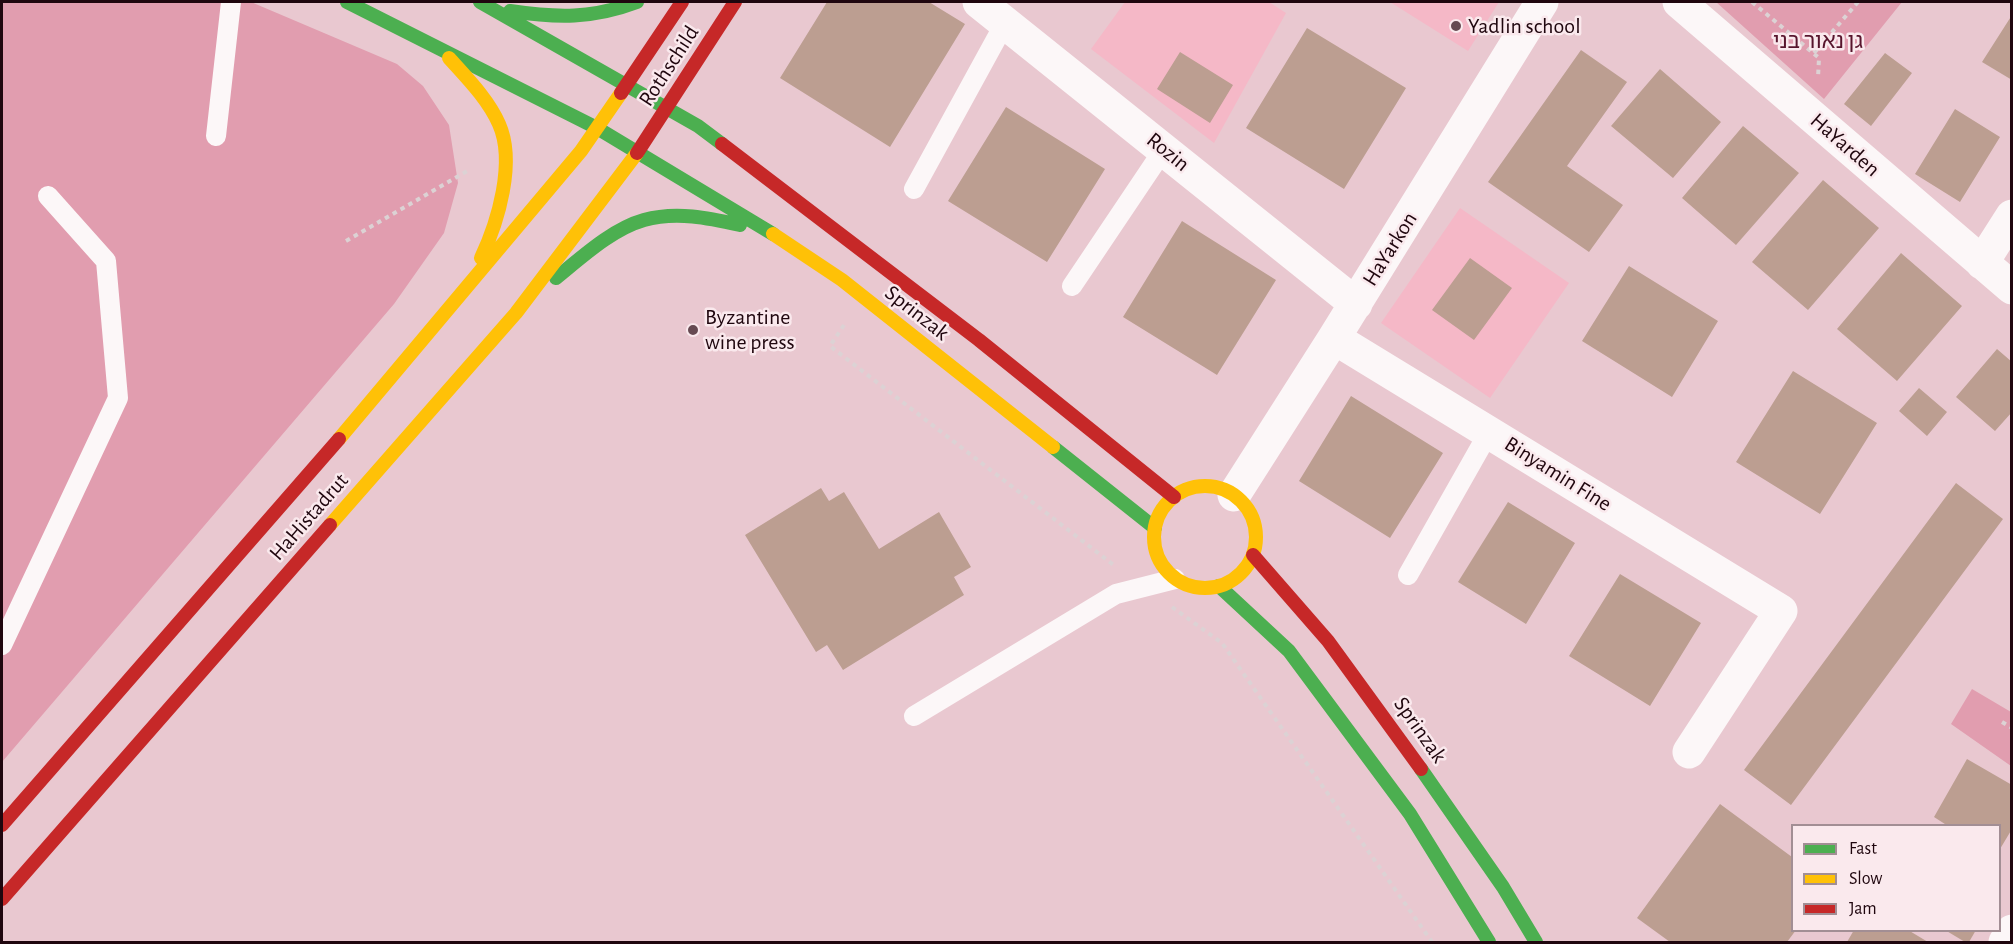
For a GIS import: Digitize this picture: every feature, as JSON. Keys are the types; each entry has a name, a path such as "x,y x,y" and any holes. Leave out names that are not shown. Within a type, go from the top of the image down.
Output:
{"street":[{"path":"347,2 413,33 450,58 487,104 501,126 505,152 505,177 493,228 484,253 458,298"},
{"path":"486,5 565,18 597,15 638,2"},
{"name":"Rothschild","path":"597,128 682,2"},
{"name":"Rothschild","path":"637,153 735,2"},
{"name":"Rozin","path":"980,2 1356,304"},
{"name":"HaYarkon","path":"1234,495 1356,304 1542,2"},
{"name":"HaYarden","path":"1679,2 2012,288"},
{"name":"Sprinzak","path":"486,5 698,126 979,340 1174,497"},
{"name":"Sprinzak","path":"413,33 597,128 793,246 842,280 1155,528"},
{"name":"HaHistadrut","path":"2,825 379,393 581,151 597,128"},
{"name":"HaHistadrut","path":"2,899 516,313 637,153"},
{"path":"516,313 580,259 642,220 697,216 749,228 793,246"},
{"path":"1982,263 2012,216"},
{"name":"Binyamin Fine","path":"1334,338 1781,611 1689,752"},
{"path":"1210,485 1234,495 1250,512 1256,527 1256,545 1251,561 1240,575 1226,585 1208,589 1191,587 1175,579 1163,567 1156,551 1155,528 1162,511 1174,497 1194,487 1210,485"},
{"name":"Sprinzak","path":"1253,555 1329,642 1399,736 1503,888 1536,942"},
{"path":"1219,586 1289,651 1410,814 1489,942"},
{"path":"2005,942 2012,931"}],"lane":[{"path":"216,136 231,2"},
{"path":"914,189 1006,21"},
{"path":"1072,286 1164,149"},
{"path":"2,645 117,398 106,261 48,196"},
{"path":"1408,575 1490,432"},
{"path":"914,716 1116,594 1175,579"}],"path":[{"path":"1752,2 1819,58 1814,119"},
{"path":"1758,6 1763,2"},
{"path":"1814,53 1858,2"},
{"path":"346,241 505,152"},
{"path":"2002,722 2012,728"}],"shaded area":[{"path":"1125,2 1269,2 1286,13 1214,143 1091,49"},
{"name":"Yadlin school","path":"1390,2 1499,2 1468,51"},
{"path":"1460,208 1569,283 1490,398 1381,323"}],"green space":[{"path":"2,2 251,2 397,64 423,86 449,125 458,183 444,233 394,304 2,762"},
{"name":"גן נאור בני","path":"1716,2 1902,2 1824,99"},
{"path":"1972,689 2011,712 2011,766 1951,724"}],"building":[{"path":"827,2 929,2 965,24 890,147 780,78"},
{"path":"2012,15 2012,80 1982,62"},
{"path":"1307,28 1406,88 1344,189 1246,128"},
{"path":"1581,50 1627,82 1567,166 1623,205 1589,252 1488,182"},
{"path":"1180,52 1233,85 1210,123 1157,89"},
{"path":"1885,53 1912,73 1871,126 1844,104"},
{"path":"1660,69 1721,122 1673,178 1611,126"},
{"path":"1006,107 1105,169 1047,262 948,201"},
{"path":"1955,109 2000,137 1960,202 1915,174"},
{"path":"1743,126 1799,173 1736,245 1682,198"},
{"path":"1823,180 1879,228 1808,310 1752,262"},
{"path":"1182,221 1276,280 1217,375 1123,317"},
{"path":"1901,253 1962,306 1897,381 1837,329"},
{"path":"1470,258 1512,288 1474,340 1432,310"},
{"path":"1629,266 1718,321 1672,397 1582,341"},
{"path":"1997,349 2012,362 2012,412 1995,431 1956,397"},
{"path":"1793,371 1877,423 1820,514 1736,462"},
{"path":"1919,388 1947,412 1927,436 1899,411"},
{"path":"1351,396 1443,453 1390,538 1299,481"},
{"path":"1956,483 2003,519 1791,805 1744,770"},
{"path":"821,488 829,501 844,492 879,549 939,512 971,567 954,577 964,595 843,670 827,645 816,652 745,535"},
{"path":"1508,502 1575,543 1526,624 1458,582"},
{"path":"1620,574 1701,623 1650,706 1569,656"},
{"path":"1967,759 2012,785 2012,829 2001,847 2001,824 1945,824 1934,817"},
{"path":"1720,804 1791,856 1791,932 1794,932 1787,942 1670,942 1637,918"},
{"path":"1853,932 1911,932 1928,942 1847,942"},
{"path":"1948,932 1975,932 1969,942"}],"traffic: fast":[{"path":"347,2 597,128 773,234"},
{"path":"480,2 698,126 722,144"},
{"path":"510,11 574,16 605,12 637,2"},
{"path":"556,278 609,237 644,220 680,216 740,225"},
{"path":"1053,447 1155,528"},
{"path":"1219,586 1289,651 1410,814 1489,942"},
{"path":"1421,769 1503,887 1536,942"}],"traffic: slow":[{"path":"449,58 489,106 504,139 506,156 503,192 499,210 481,258"},
{"path":"339,439 581,151 621,93"},
{"path":"330,525 516,313 637,153"},
{"path":"773,234 842,280 1053,447"},
{"path":"1205,486 1225,490 1241,501 1252,517 1256,537 1252,557 1241,573 1225,584 1205,588 1185,584 1169,573 1158,557 1154,537 1158,517 1169,501 1185,490 1205,486"}],"traffic: jam":[{"path":"621,93 682,2"},
{"path":"637,153 735,2"},
{"path":"722,144 979,340 1174,497"},
{"path":"2,825 339,439"},
{"path":"2,899 330,525"},
{"path":"1253,555 1328,641 1421,769"}],"place":[{"name":"Yadlin school","path":"1456,26"},
{"name":"Byzantine wine press","path":"693,330"}]}
